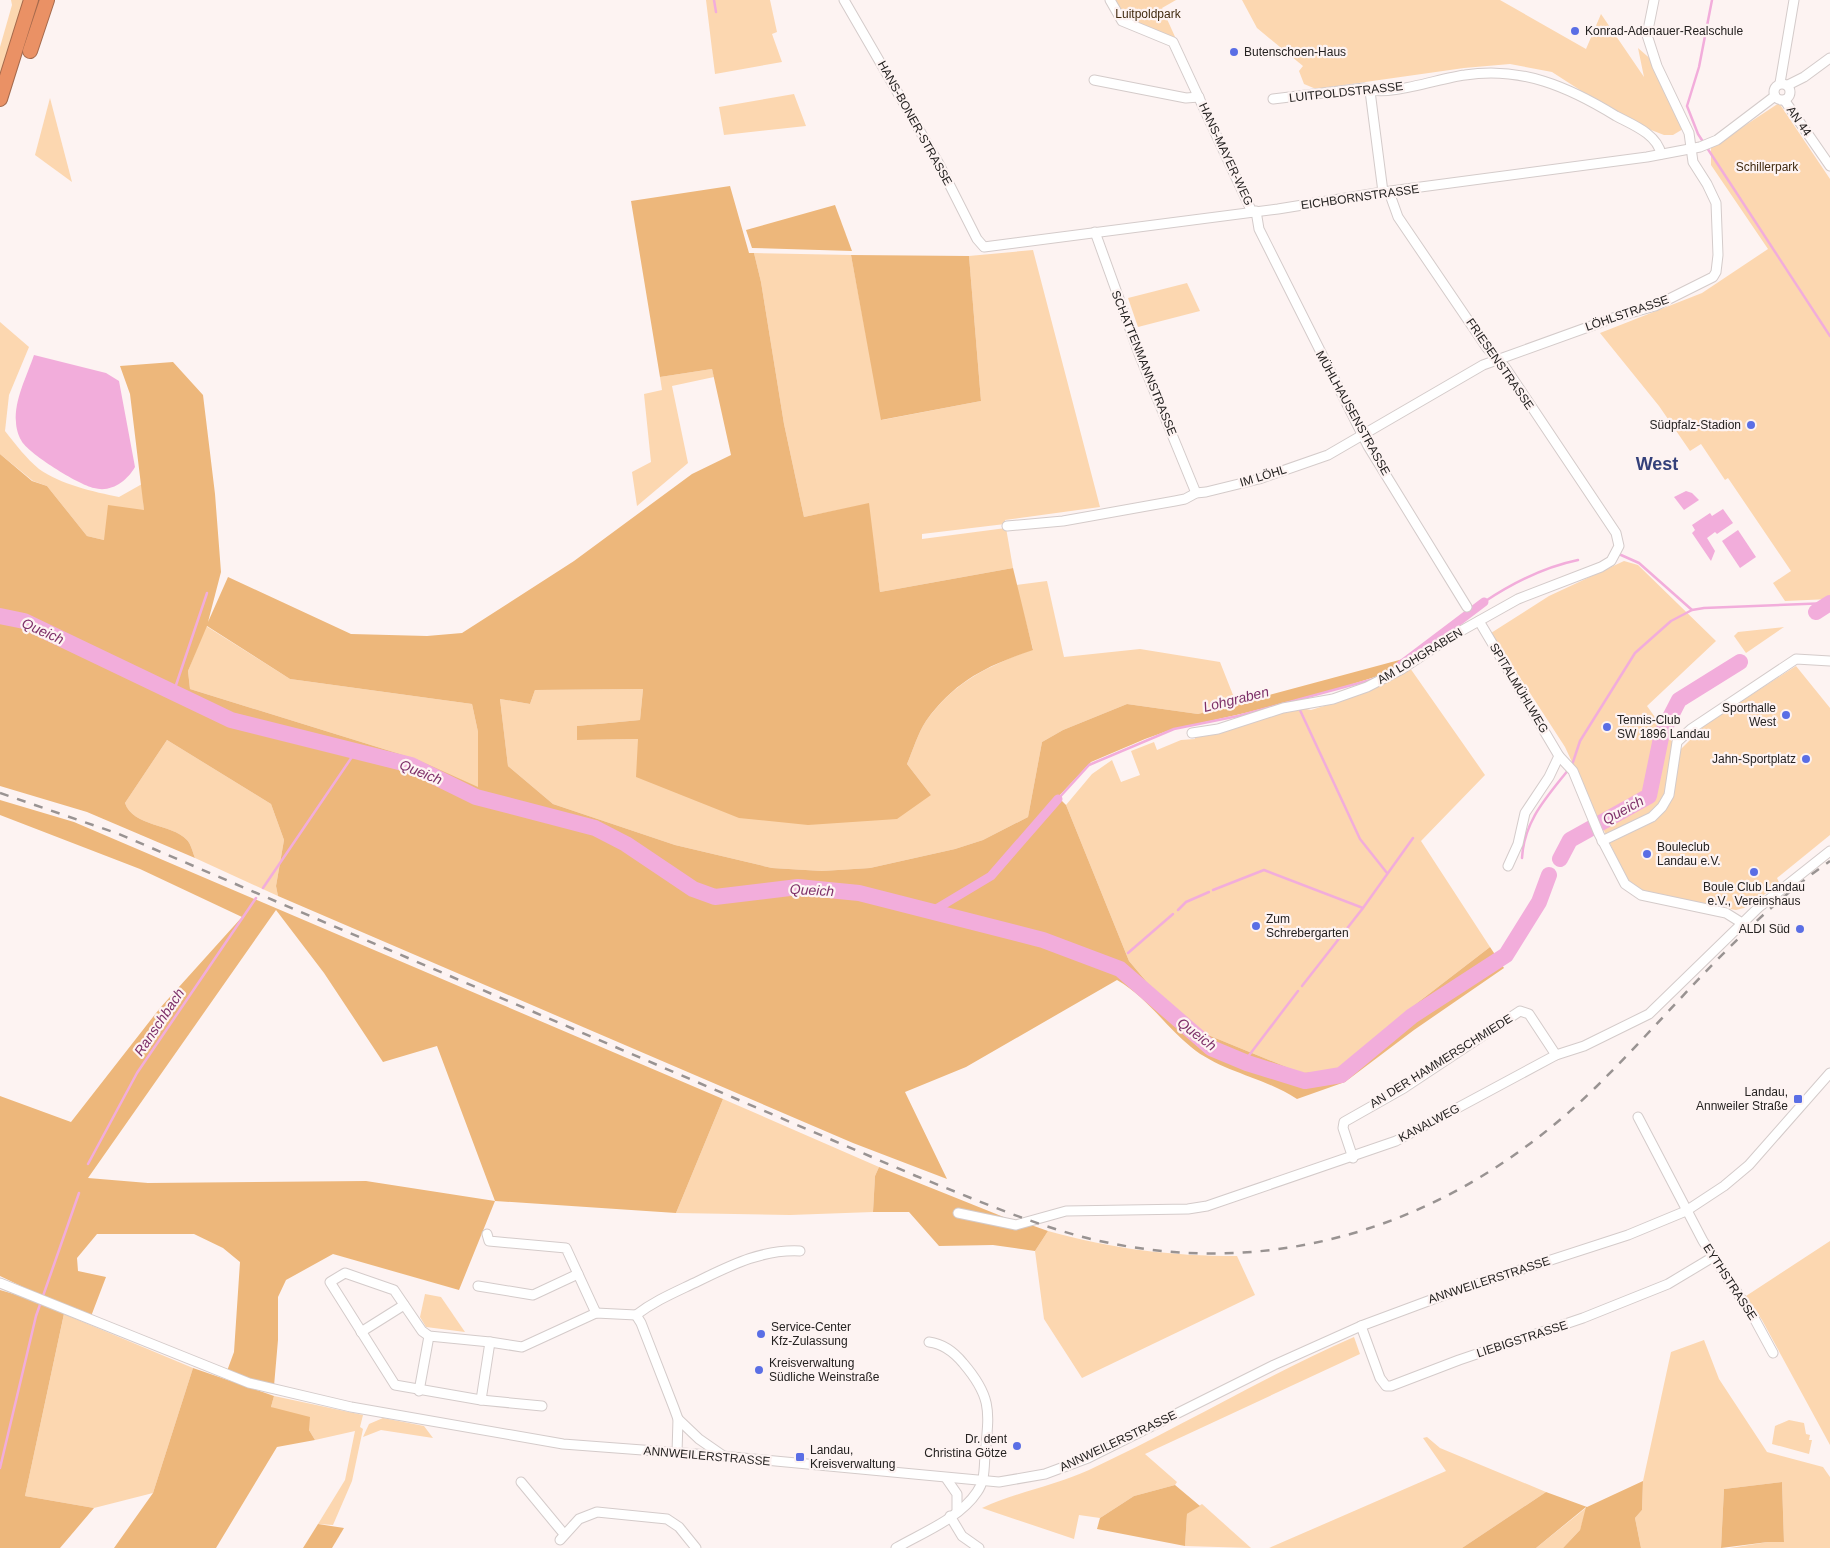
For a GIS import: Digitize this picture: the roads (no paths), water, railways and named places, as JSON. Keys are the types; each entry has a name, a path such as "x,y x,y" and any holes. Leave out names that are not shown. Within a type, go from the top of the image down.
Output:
{"highway":[{"path":"0,99 31,0"},
{"path":"30,51 47,0"},
{"path":"40,21 56,0"}],"street":[{"name":"HANS-BONER-STRASSE","path":"844,0 913,118 976,239 982,247"},
{"name":"HANS-MAYER-WEG","path":"1110,0 1122,21 1173,42 1254,211"},
{"path":"1654,0 1647,35 1657,66 1689,133 1700,146"},
{"path":"1794,0 1784,84 1789,95 1785,101 1778,101 1775,96 1776,86 1784,84 1799,81 1830,58"},
{"name":"LUITPOLDSTRASSE","path":"1273,99 1364,88 1370,91 1396,88 1484,72 1531,76 1566,88 1619,117 1655,140 1661,154"},
{"name":"HANS-MAYER-WEG","path":"1094,80 1186,98 1199,97"},
{"name":"FRIESENSTRASSE","path":"1370,91 1386,192 1398,217 1496,359 1505,367 1616,532 1619,546 1611,561"},
{"name":"EICHBORNSTRASSE","path":"982,247 1661,154 1700,146 1732,129 1775,96"},
{"name":"AN 44","path":"1785,101 1830,166"},
{"name":"LÖHLSTRASSE","path":"1496,359 1616,317 1655,306 1715,275 1718,254 1716,204 1707,184 1693,162 1700,146"},
{"name":"MÜHLHAUSENSTRASSE","path":"1254,211 1263,237 1324,363 1368,446 1467,607"},
{"name":"SCHATTENMANNSTRASSE","path":"1095,232 1130,330 1196,493"},
{"name":"IM LÖHL","path":"1007,526 1063,521 1186,499 1196,493 1259,479 1312,461 1328,455 1364,436 1496,359"},
{"name":"AM LOHGRABEN","path":"1192,733 1218,729 1283,708 1339,697 1374,684 1525,595 1601,567 1611,561"},
{"name":"SPITALMÜHLWEG","path":"1479,621 1559,756 1568,764 1576,777 1593,821 1622,879 1635,892 1726,913 1742,923"},
{"path":"1601,838 1657,812 1669,795 1677,742 1691,730 1796,659 1830,662"},
{"path":"1508,866 1518,844 1525,813 1549,777 1559,756"},
{"name":"KANALWEG","path":"958,1213 1016,1225 1066,1211 1197,1208 1353,1158 1396,1141 1556,1055 1584,1046 1650,1014 1677,990 1742,923 1786,884 1830,851"},
{"name":"AN DER HAMMERSCHMIEDE","path":"1353,1158 1343,1128 1344,1122 1404,1088 1520,1011 1529,1014 1556,1055"},
{"name":"ANNWEILERSTRASSE","path":"0,1283 249,1383 351,1407 563,1444 722,1456 982,1482 999,1482 1029,1478 1074,1463 1274,1365 1361,1326 1454,1291 1628,1235 1686,1211 1724,1186 1748,1165 1830,1073"},
{"path":"1638,1117 1686,1211"},
{"name":"EYTHSTRASSE","path":"1686,1211 1754,1318 1773,1353"},
{"path":"487,1234 490,1241 566,1248 596,1313"},
{"path":"542,1406 481,1400 420,1391 395,1385 330,1282 345,1274 394,1290 422,1331 429,1336 522,1347 596,1313 636,1315 654,1301 738,1262 766,1253 800,1252"},
{"name":"LIEBIGSTRASSE","path":"1361,1326 1380,1378 1386,1386 1391,1386 1600,1312 1668,1284 1713,1256"},
{"path":"478,1286 533,1295 578,1274"},
{"path":"361,1332 404,1305"},
{"path":"636,1315 642,1323 678,1419 677,1453"},
{"path":"420,1391 429,1336"},
{"path":"481,1400 490,1342"},
{"path":"896,1548 954,1514 973,1498 982,1482 988,1426 985,1393 978,1380 955,1354 939,1344 929,1342"},
{"path":"678,1419 699,1439 722,1456"},
{"path":"946,1478 956,1494 954,1514 962,1536 980,1548"},
{"path":"521,1482 562,1537 579,1519 596,1512 659,1517 667,1518 679,1527 696,1548"}],"waterway":[{"path":"714,0 716,12"},
{"path":"1712,0 1699,67 1687,106 1698,134 1830,336"},
{"name":"Lohgraben","path":"1621,555 1639,563 1692,610"},
{"name":"Lohgraben","path":"1484,602 1530,576 1578,560"},
{"path":"174,691 207,593"},
{"name":"Lohgraben","path":"1398,667 1484,602"},
{"path":"1572,765 1580,741 1635,653 1671,621 1692,610 1704,608 1830,603"},
{"name":"Queich","path":"1816,612 1830,603"},
{"name":"Queich","path":"0,616 24,621 231,720 411,765 476,797 595,828 626,844 693,889 715,897 798,887 859,893 1043,940 1120,969 1211,1048 1247,1063 1305,1081 1341,1075 1412,1016 1506,955 1539,902 1549,875"},
{"name":"Queich","path":"1560,859 1570,840 1649,796 1662,733 1679,700 1740,662"},
{"name":"Lohgraben","path":"1058,799 1089,765 1174,729 1238,716 1374,679"},
{"path":"1299,708 1360,839 1387,873"},
{"name":"Ranschbach","path":"263,888 356,751"},
{"path":"1522,858 1527,833 1532,821 1545,800 1569,769"},
{"name":"Lohgraben","path":"931,912 991,876 1058,799"},
{"path":"1213,890 1264,870 1363,908 1413,838"},
{"path":"1178,910 1186,902 1209,892"},
{"name":"Ranschbach","path":"88,1164 137,1073 256,898"},
{"path":"1302,986 1363,908"},
{"path":"1128,953 1173,914"},
{"path":"1244,1062 1298,991"},
{"name":"Ranschbach","path":"0,1468 36,1316 79,1193"}],"railway":[{"path":"0,793 119,834 916,1176 1000,1210 1087,1238 1158,1251 1228,1253 1296,1246 1361,1231 1425,1206 1485,1174 1542,1134 1596,1087 1737,940 1766,912 1830,861"}],"place":[{"name":"Konrad-Adenauer-Realschule","path":"1575,31"},
{"name":"Butenschoen-Haus","path":"1234,52"},
{"name":"Südpfalz-Stadion","path":"1751,425"},
{"name":"Sporthalle West","path":"1786,715"},
{"name":"Tennis-Club SW 1896 Landau","path":"1607,727"},
{"name":"Jahn-Sportplatz","path":"1806,759"},
{"name":"Bouleclub Landau e.V.","path":"1647,854"},
{"name":"Boule Club Landau e.V., Vereinshaus","path":"1754,872"},
{"name":"Zum Schrebergarten","path":"1256,926"},
{"name":"ALDI Süd","path":"1800,929"},
{"name":"Landau, Annweiler Straße","path":"1798,1099"},
{"name":"Service-Center Kfz-Zulassung","path":"761,1334"},
{"name":"Kreisverwaltung Südliche Weinstraße","path":"759,1370"},
{"name":"Dr. dent Christina Götze","path":"1017,1446"},
{"name":"Landau, Kreisverwaltung","path":"800,1457"}],"district":[{"name":"West","path":"1657,464"}],"park label":[{"name":"Luitpoldpark","path":"1148,14"},
{"name":"Schillerpark","path":"1767,167"}]}
